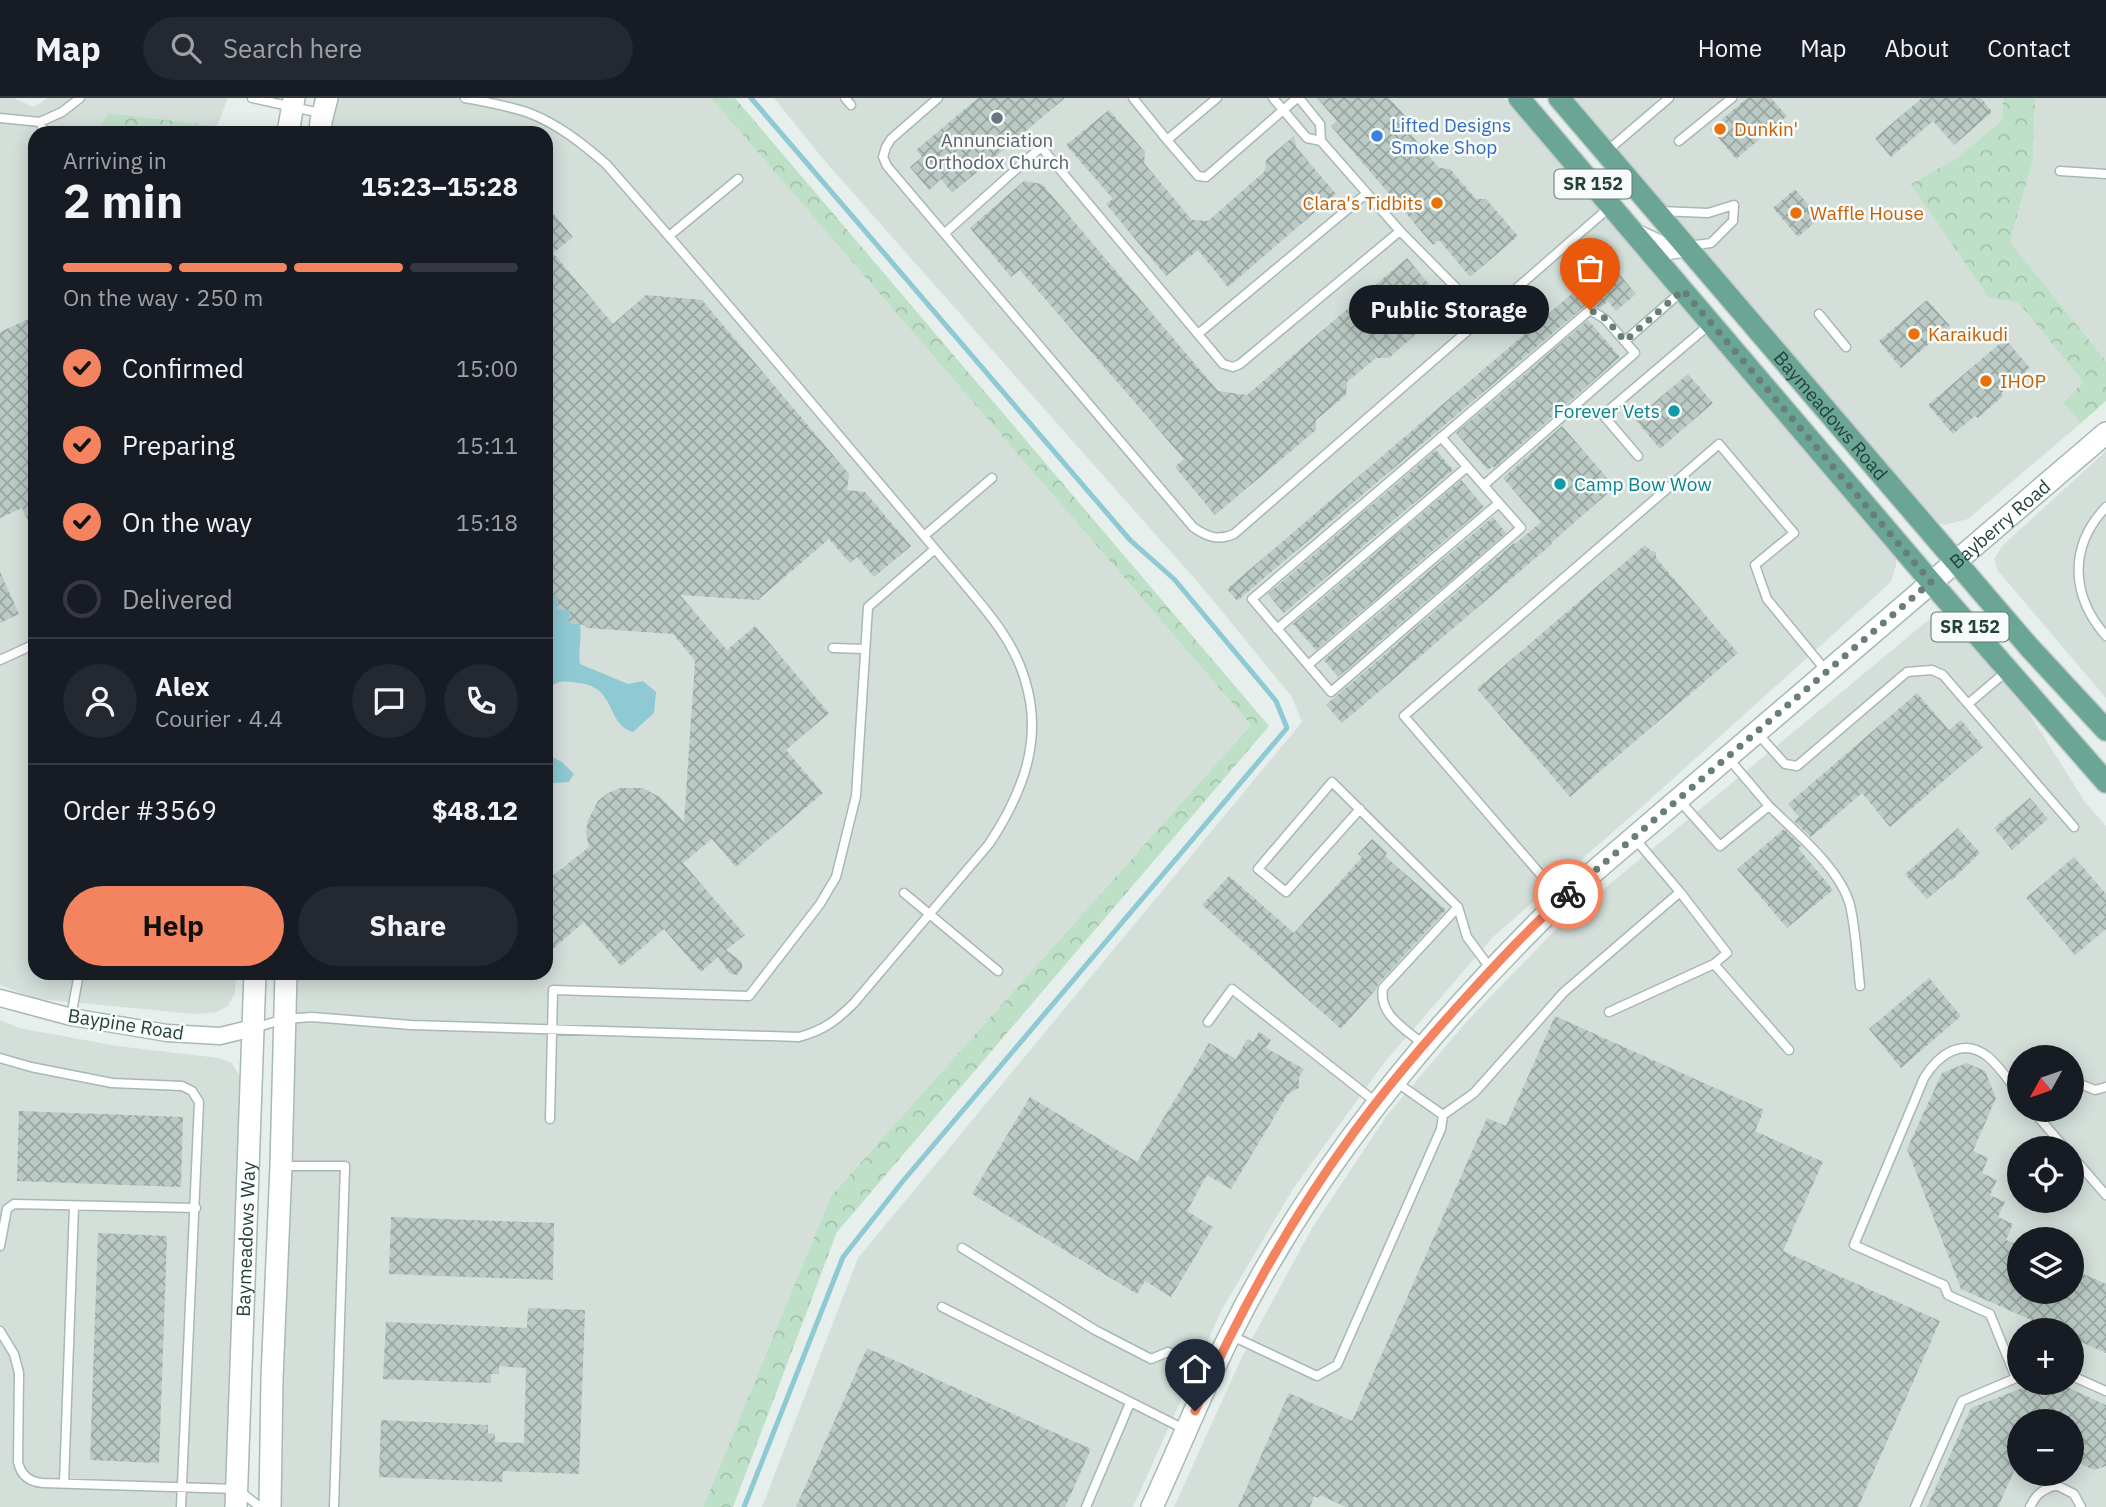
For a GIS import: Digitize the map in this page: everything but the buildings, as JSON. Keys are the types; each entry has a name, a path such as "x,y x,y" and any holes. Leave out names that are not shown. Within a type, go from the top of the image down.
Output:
{"main road":[{"name":"Baymeadows Road","path":"1519,98 1931,582 2106,782"},
{"name":"Baymeadows Road","path":"1559,98 2029,647 2106,730"}],"street":[{"path":"289,126 293,103"},
{"path":"1634,234 1665,249 1685,246"},
{"name":"Bayberry Road","path":"1157,1503 1212,1372 1283,1241 1352,1134 1424,1045 1491,970 1562,899 2106,433"},
{"name":"Baymeadows Way","path":"236,1498 255,980"},
{"name":"Baymeadows Way","path":"270,1507 286,980"},
{"name":"Baypine Road","path":"0,998 71,1017 167,1033 220,1036 253,1028"}],"lane":[{"path":"0,118 40,121 62,112 80,98"},
{"path":"252,98 293,103 324,115"},
{"path":"253,1028 284,1019 312,1017 401,1024 552,1030 799,1037 818,1032 854,1003 989,844 1019,792 1028,764 1032,736 1031,708 1025,679 1014,651 996,622 925,536 606,164 560,128 529,113 465,98"},
{"path":"938,98 891,139 883,158 887,166 1193,527 1212,538 1224,538 1234,534 1611,206"},
{"path":"1133,98 1198,176 1206,177 1298,98 1320,124 1321,141"},
{"path":"1167,140 1217,98"},
{"path":"1273,98 1307,138 1321,141 1400,231 1484,316"},
{"path":"1605,153 1668,98"},
{"path":"1679,141 1732,98"},
{"path":"40,121 42,126"},
{"path":"945,233 1041,147 1223,364 1233,367 1400,231"},
{"path":"2060,171 2106,174"},
{"path":"669,236 738,179"},
{"path":"1198,334 1367,193"},
{"path":"1655,211 1708,213 1734,205 1733,221 1711,243 1685,246"},
{"path":"1625,341 1683,290"},
{"path":"1441,437 1467,467 1521,528 1331,692 1252,599 1441,437 1590,310 1605,318 1635,354 1483,485"},
{"path":"1819,314 1846,347"},
{"path":"1638,456 1603,415 1711,323"},
{"path":"1562,899 1404,716 1719,444 1794,533 1755,565 1767,599 1827,673"},
{"path":"1277,629 1467,467"},
{"path":"925,536 992,478"},
{"path":"1308,665 1499,503"},
{"path":"2106,507 2088,529 2081,549 2078,573 2084,602 2097,626 2106,636"},
{"path":"550,1119 553,990 750,996 820,904 836,877 856,796 868,607 935,548"},
{"path":"0,660 28,647"},
{"path":"833,648 865,649"},
{"path":"1756,733 1784,764 1797,766 1907,672 1932,670 1943,675 2074,827"},
{"path":"1968,704 2008,670"},
{"path":"1727,757 1769,806 1824,862 1842,887 1849,905 1860,986"},
{"path":"1360,809 1286,892 1258,869 1332,782 1360,809 1458,907 1467,937 1491,970"},
{"path":"1678,799 1720,846 1769,806"},
{"path":"1609,1012 1714,964 1727,953 1634,837"},
{"path":"1230,1335 1317,1376 1337,1365 1441,1129 1443,1115 1474,1093 1564,992 1680,892"},
{"path":"904,894 998,971"},
{"path":"1424,1045 1388,1015 1381,998 1383,988 1458,907"},
{"path":"1714,964 1789,1050"},
{"path":"71,1017 78,980"},
{"path":"1208,1022 1233,989 1377,1103"},
{"path":"2007,1079 1989,1057 1975,1050 1960,1048 1933,1063 1924,1078 1854,1245 1944,1285 1948,1295 1990,1314 2007,1352"},
{"path":"0,1058 112,1083 182,1086 192,1091 200,1102 181,1507"},
{"path":"1395,1081 1443,1115"},
{"path":"2084,1086 2095,1090 2106,1087"},
{"path":"2042,1122 2055,1136"},
{"path":"281,1166 345,1166 334,1507"},
{"path":"2084,1170 2106,1195"},
{"path":"0,1246 5,1213 10,1205 196,1208"},
{"path":"64,1483 74,1206"},
{"path":"962,1248 1095,1330 1151,1359 1168,1352 1212,1372"},
{"path":"942,1307 1187,1430"},
{"path":"0,1331 14,1354 19,1373 18,1466 32,1481 183,1486 236,1498 260,1507"},
{"path":"2084,1381 2106,1391"},
{"path":"1915,1507 1962,1401 2007,1382"},
{"path":"1086,1507 1130,1403"},
{"path":"2030,1507 2042,1490 2056,1485 2074,1494 2081,1507"}],"shaded area":[{"path":"0,98 14,98 33,107 48,98 228,98 217,126 110,113 101,126 28,126 28,980 236,980 235,993 228,1006 216,1012 196,1014 37,999 0,985"},
{"path":"336,98 711,98 1251,725 831,1196 703,1507 276,1507 296,980 553,980 553,126 332,126"},
{"path":"774,98 1504,98 1896,557 1891,582 1494,936 1384,1063 1293,1189 1221,1311 1133,1507 762,1507 858,1258 1302,722 1292,697 1202,587 824,160"},
{"path":"1571,98 2003,98 2002,120 1958,157 1911,184 2018,302 2083,382 2063,403 2081,423 1968,519 1945,525 1933,522"},
{"path":"2035,98 2106,98 2106,361 2010,242 2033,159"},
{"path":"2106,451 2106,698 1998,571 1994,559 2002,546"},
{"path":"1940,617 1955,624 2020,699 2085,802 2106,826 2106,1507 1174,1507 1240,1361 1312,1228 1388,1114 1468,1020 1558,927 1926,622"},
{"path":"0,1020 19,1028 117,1046 219,1058 232,1063 242,1080 227,1507 0,1507"}],"green space":[{"path":"711,98 735,98 1269,726 837,1232 733,1507 703,1507 831,1196 1251,725"},
{"path":"2003,98 2035,98 2033,159 2010,242 2106,361 2106,401 2081,423 2063,403 2083,382 2018,302 1989,298 1911,184 1958,157 2002,120"},
{"path":"109,113 217,126 101,126"}],"water":[{"path":"553,596 558,596 557,609 570,610 570,623 580,624 580,664 628,684 643,681 656,692 654,713 633,732 620,724 605,697 591,686 563,681 554,684"},
{"path":"553,758 574,774 569,782 553,783"}],"waterway":[{"path":"744,1507 843,1257 903,1181 1287,728 1276,701 1174,579 1130,540 751,98"}],"way so far":[{"path":"1568,894 1931,582 1683,290 1625,341 1605,318 1590,310"}],"place":[{"name":"Annunciation Orthodox Church","path":"997,118"},
{"name":"Dunkin'","path":"1720,129"},
{"name":"Lifted Designs Smoke Shop","path":"1377,136"},
{"name":"Clara's Tidbits","path":"1437,203"},
{"name":"Waffle House","path":"1796,213"},
{"name":"Public Storage","path":"1590,310"},
{"name":"Karaikudi","path":"1914,334"},
{"name":"IHOP","path":"1986,381"},
{"name":"Forever Vets","path":"1674,411"},
{"name":"Camp Bow Wow","path":"1560,484"}],"route":[{"path":"1195,1411 1230,1335 1283,1241 1352,1134 1442,1023 1505,955 1568,894"}]}
